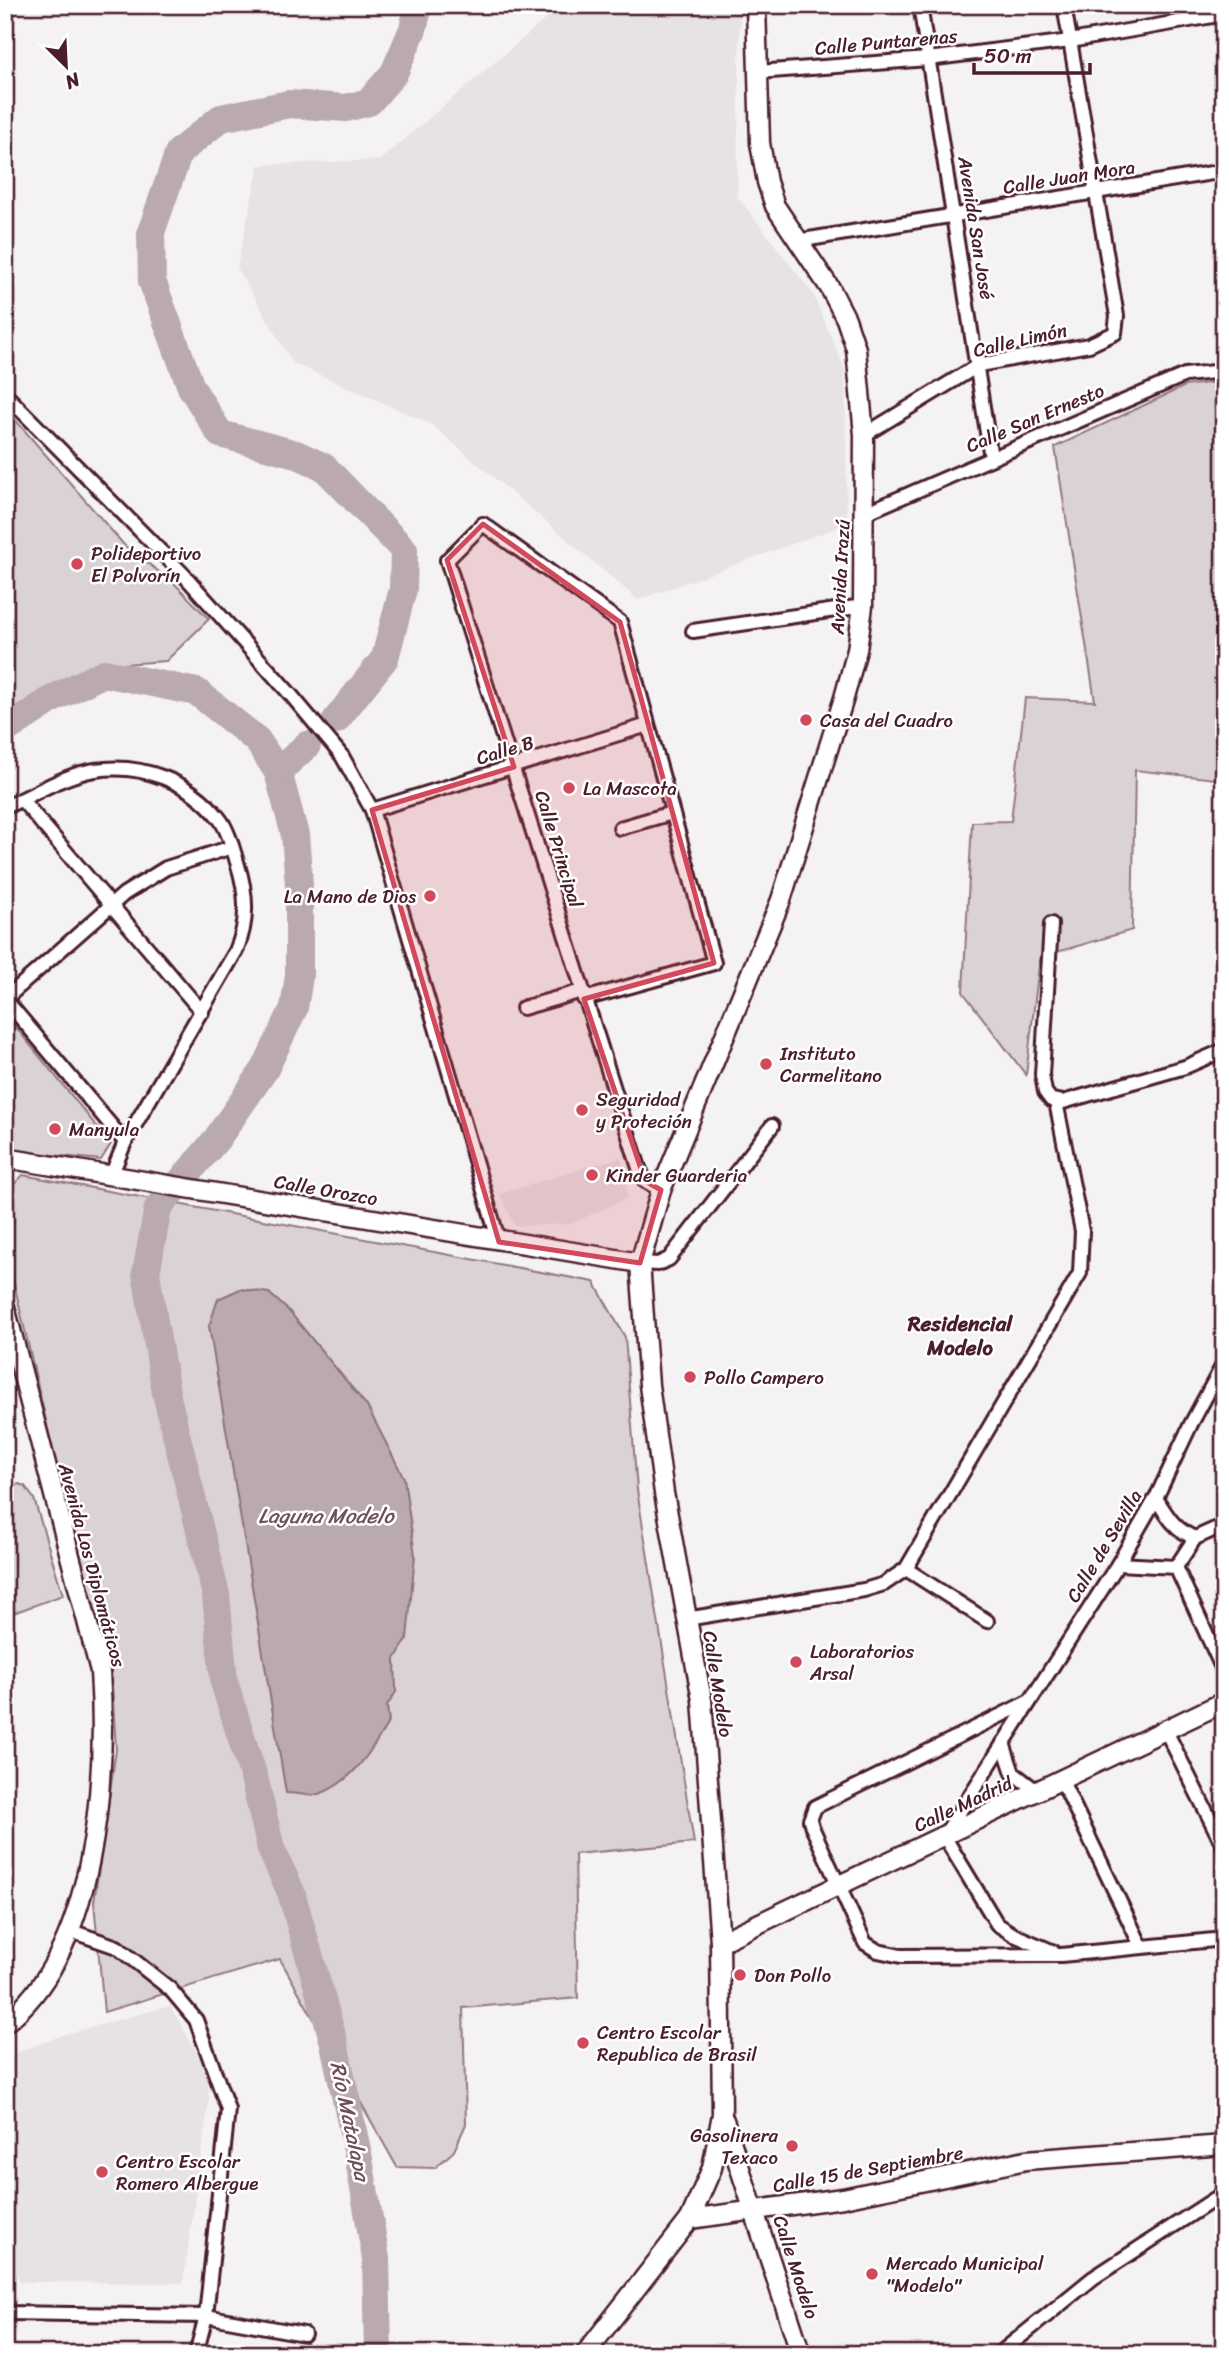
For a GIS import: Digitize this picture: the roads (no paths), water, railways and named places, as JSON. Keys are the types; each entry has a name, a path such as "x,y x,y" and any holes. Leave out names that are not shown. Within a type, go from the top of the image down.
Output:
{"street":[{"name":"Avenida Irazú","path":"640,1263 661,1190 781,900 844,698 857,650 863,606 865,513 861,376 846,318 831,288 775,206 767,182 760,143 756,5"},
{"name":"Avenida San José","path":"919,5 979,365 991,458"},
{"path":"1064,5 1097,193"},
{"name":"Calle Puntarenas","path":"758,72 928,59 1070,41 1194,12 1224,14"},
{"name":"Calle Juan Mora","path":"797,241 954,213 1097,193 1224,171"},
{"name":"Calle Limón","path":"864,435 979,365 1089,345 1115,333 1117,316 1097,193"},
{"name":"Calle San Ernesto","path":"865,513 1185,375 1224,371"},
{"path":"5,394 184,575 342,756 372,810 499,1242"},
{"name":"Calle Principal","path":"648,725 620,622 483,524 447,560 639,1168 645,1181 661,1190"},
{"path":"693,631 863,606"},
{"path":"523,1008 714,963 648,725"},
{"name":"Calle B","path":"372,810 648,725"},
{"path":"5,807 94,770 134,769 166,777 195,795 221,819 244,886 243,936 202,1012 125,1142 111,1175"},
{"path":"22,800 202,1012"},
{"path":"620,828 672,813"},
{"path":"125,1142 5,999 111,906 166,868 232,847"},
{"path":"686,1619 864,1590 884,1584 906,1569 1080,1273 1082,1231 1056,1102 1045,1092 1042,1075 1051,924"},
{"path":"1056,1102 1185,1067 1224,1050"},
{"path":"640,1263 658,1264 669,1259 772,1126"},
{"name":"Calle Orozco","path":"8,1162 111,1175 499,1242 640,1263"},
{"name":"Calle Modelo","path":"640,1263 649,1385 686,1619 702,1700 720,1942 722,2114 712,2168 690,2219"},
{"name":"Avenida Los Diplomáticos","path":"5,1307 100,1671 103,1767 84,1885 71,1931 42,1985 5,2023"},
{"name":"Calle de Sevilla","path":"944,1836 1118,1564 1156,1498 1224,1363"},
{"path":"1156,1498 1176,1528 1195,1538"},
{"path":"1176,1567 1195,1538 1224,1525"},
{"path":"1118,1564 1176,1567"},
{"path":"1176,1567 1224,1672"},
{"path":"906,1569 987,1621"},
{"path":"1028,1702 815,1807 810,1820 865,1943 878,1951 901,1956 1061,1955 1224,1939"},
{"name":"Calle Madrid","path":"720,1942 1224,1702"},
{"path":"1166,1731 1219,1828 1224,1847"},
{"path":"1003,1743 1013,1773 1024,1784 1038,1792"},
{"path":"1062,1781 1142,1946"},
{"path":"944,1836 997,1924 1014,1935 1061,1955"},
{"path":"71,1931 117,1947 170,1989 196,2020 228,2109 205,2316 196,2354"},
{"name":"Calle Modelo","path":"722,2114 756,2210 801,2354"},
{"name":"Calle 15 de Septiembre","path":"690,2219 843,2198 1026,2160 1224,2145"},
{"path":"999,2354 1093,2278 1224,2193"},
{"path":"585,2354 690,2219"},
{"path":"6,2311 205,2316 304,2334"}],"water":[{"name":"Laguna Modelo","path":"240,1289 269,1293 289,1311 367,1406 404,1478 415,1555 407,1639 395,1659 396,1692 387,1706 389,1721 368,1754 351,1774 331,1789 315,1795 286,1793 209,1326 218,1299"}],"waterway":[{"path":"336,720 385,658 403,589 404,550 324,467 296,454 220,434 191,387 152,281 151,232 179,152 221,118 289,104 346,108 369,102 394,73 413,29 419,5"},
{"name":"Río Matalapa","path":"5,730 54,698 104,673 197,692 257,740 278,772 295,835 299,884 299,976 294,1008 265,1069 216,1140 158,1208 146,1273 166,1393 216,1595 224,1682 255,1781 271,1849 291,1892 333,2039 359,2159 376,2259 378,2354"},
{"path":"278,772 307,745"}],"place":[{"name":"Polideportivo El Polvorín","path":"77,564"},
{"name":"Casa del Cuadro","path":"806,720"},
{"name":"La Mascota","path":"569,788"},
{"name":"La Mano de Dios","path":"430,896"},
{"name":"Instituto Carmelitano","path":"766,1064"},
{"name":"Seguridad y Proteción","path":"582,1110"},
{"name":"Manyula","path":"55,1129"},
{"name":"Kinder Guarderia","path":"592,1175"},
{"name":"Pollo Campero","path":"690,1377"},
{"name":"Laboratorios Arsal","path":"796,1662"},
{"name":"Don Pollo","path":"740,1975"},
{"name":"Centro Escolar Republica de Brasil","path":"583,2043"},
{"name":"Gasolinera Texaco","path":"792,2146"},
{"name":"Centro Escolar Romero Albergue","path":"102,2172"},
{"name":"Mercado Municipal \"Modelo\"","path":"872,2274"}],"district":[{"name":"Residencial Modelo","path":"960,1336"}]}
